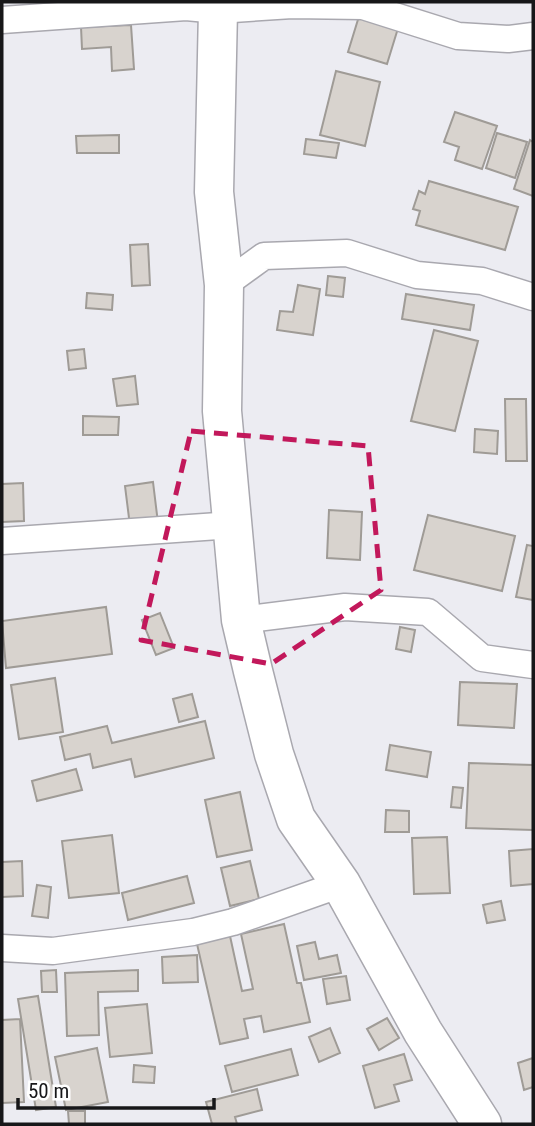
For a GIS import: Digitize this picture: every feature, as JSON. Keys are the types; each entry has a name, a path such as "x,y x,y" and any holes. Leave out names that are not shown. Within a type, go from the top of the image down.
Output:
{"main road":[{"path":"217,6 214,192 223,285 222,411 241,620 274,754 296,819 341,884 423,1032 482,1124"}],"street":[{"path":"2,20 186,7 363,6 458,36 533,37"},
{"path":"223,285 264,257 347,253 417,275 482,281 533,297"},
{"path":"2,541 233,526"},
{"path":"241,620 345,607 428,612 482,658 533,665"},
{"path":"2,948 53,951 193,932 233,922 341,884"}],"highlighted area":[{"path":"191,431 368,446 381,590 271,664 141,640"}],"building":[{"path":"360,13 399,25 387,64 348,52"},
{"path":"131,25 134,69 112,71 111,47 82,49 81,27"},
{"path":"336,71 380,82 365,146 320,135"},
{"path":"455,112 497,126 482,169 455,160 459,147 444,142"},
{"path":"497,133 527,142 515,178 486,168"},
{"path":"119,135 119,153 77,153 76,136"},
{"path":"306,139 339,143 336,158 304,154"},
{"path":"530,140 533,142 533,196 514,189"},
{"path":"429,181 518,207 505,250 416,225 420,211 413,209 419,191 425,194"},
{"path":"148,244 150,285 132,286 130,245"},
{"path":"328,276 345,278 343,297 326,295"},
{"path":"298,285 320,289 313,335 277,330 280,311 293,312"},
{"path":"87,293 113,295 112,310 86,308"},
{"path":"406,294 474,305 470,330 402,319"},
{"path":"434,330 478,341 455,431 411,421"},
{"path":"84,349 86,368 69,370 67,351"},
{"path":"135,376 138,404 117,406 113,379"},
{"path":"505,399 526,399 527,461 506,461"},
{"path":"83,416 119,417 118,435 83,435"},
{"path":"475,429 498,431 497,454 474,452"},
{"path":"153,482 158,523 130,526 125,486"},
{"path":"23,483 24,521 2,522 2,484"},
{"path":"329,510 362,512 360,560 327,558"},
{"path":"428,515 515,536 502,591 414,570"},
{"path":"527,545 533,546 533,600 516,597"},
{"path":"106,607 112,654 6,668 2,621"},
{"path":"160,613 174,648 156,655 142,620"},
{"path":"400,627 415,630 411,652 396,649"},
{"path":"55,678 63,732 19,739 11,685"},
{"path":"460,682 517,684 514,728 458,725"},
{"path":"192,694 198,717 179,722 173,699"},
{"path":"205,721 214,758 135,777 131,759 93,768 90,754 65,760 60,737 107,726 112,743"},
{"path":"390,745 431,752 427,777 386,770"},
{"path":"469,763 533,765 533,830 466,828"},
{"path":"76,769 82,790 37,801 32,781"},
{"path":"453,787 463,788 461,808 451,807"},
{"path":"240,792 252,850 217,857 205,800"},
{"path":"386,810 409,811 409,832 385,832"},
{"path":"112,835 119,893 69,898 62,841"},
{"path":"447,837 450,893 414,894 412,838"},
{"path":"533,849 533,884 511,886 509,851"},
{"path":"22,861 23,896 2,897 2,862"},
{"path":"250,861 259,899 230,906 221,868"},
{"path":"187,876 194,903 128,920 122,893"},
{"path":"37,885 51,887 48,918 32,916"},
{"path":"501,901 505,920 487,923 483,905"},
{"path":"284,924 297,983 301,983 310,1022 264,1032 261,1016 244,1019 248,1038 220,1044 197,944 230,936 242,991 253,989 241,934"},
{"path":"315,942 319,959 337,955 341,973 304,980 297,946"},
{"path":"197,955 198,982 163,983 162,957"},
{"path":"56,970 57,992 42,992 41,971"},
{"path":"138,970 138,991 98,992 99,1035 67,1036 65,973"},
{"path":"346,976 350,1000 327,1004 323,979"},
{"path":"38,996 56,1107 36,1110 18,999"},
{"path":"147,1004 152,1053 110,1057 105,1008"},
{"path":"387,1018 399,1038 379,1050 367,1029"},
{"path":"20,1019 24,1102 2,1103 2,1020"},
{"path":"330,1028 340,1053 319,1062 309,1037"},
{"path":"97,1048 108,1102 66,1110 55,1057"},
{"path":"291,1049 298,1075 232,1092 225,1066"},
{"path":"404,1054 412,1080 394,1085 399,1101 375,1108 363,1066"},
{"path":"533,1058 533,1087 524,1090 518,1063"},
{"path":"134,1065 155,1067 154,1083 133,1082"},
{"path":"257,1089 262,1110 235,1117 237,1124 212,1124 206,1102"},
{"path":"68,1111 85,1111 85,1124 69,1124"}]}
